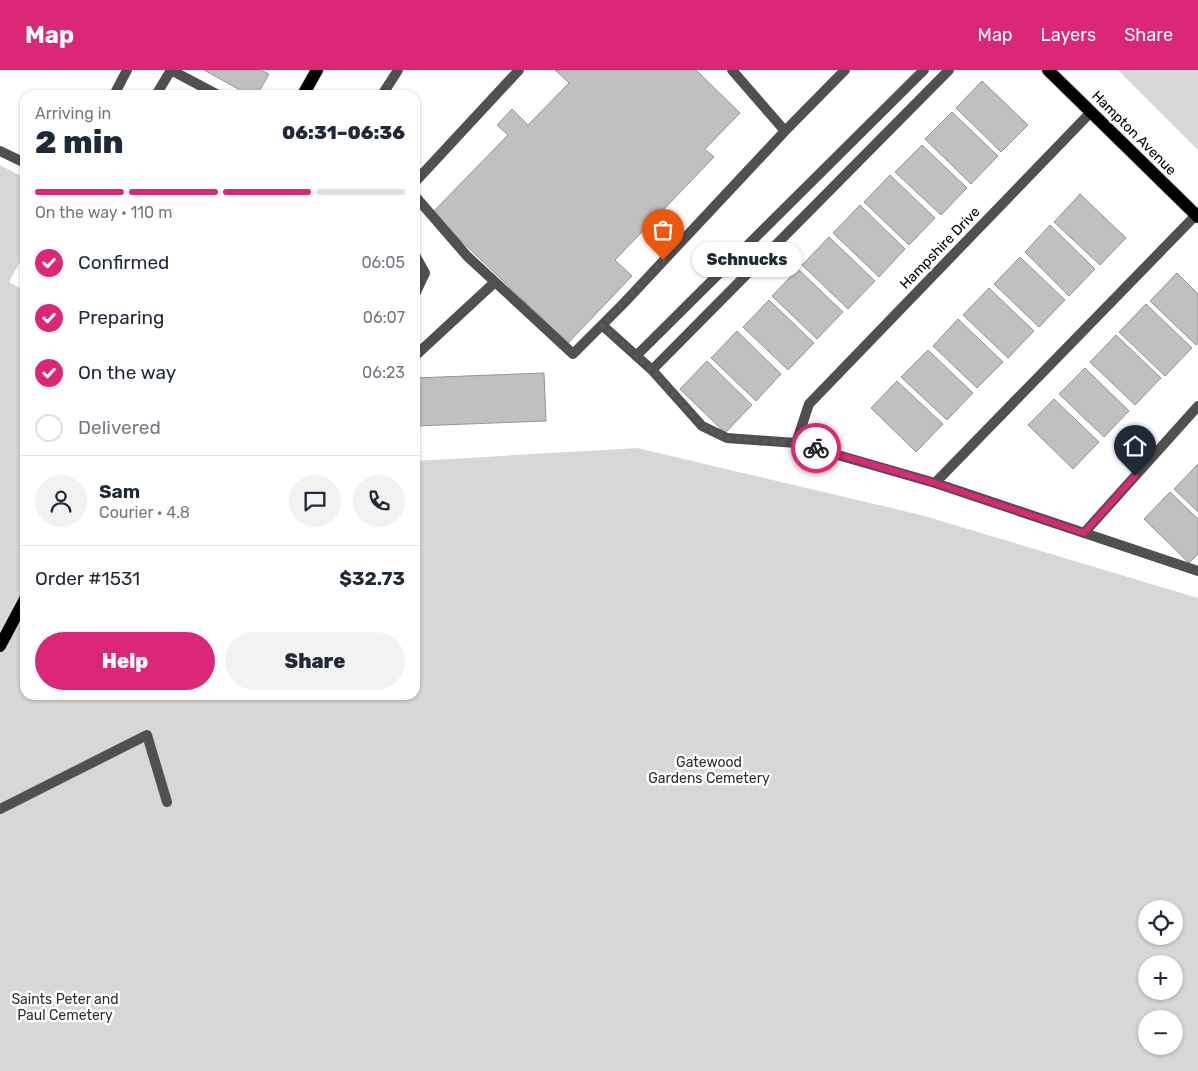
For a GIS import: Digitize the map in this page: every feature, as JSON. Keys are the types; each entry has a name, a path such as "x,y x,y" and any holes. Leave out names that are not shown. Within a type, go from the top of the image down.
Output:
{"main road":[{"path":"307,90 317,70"},
{"name":"Hampton Avenue","path":"1048,70 1197,216"},
{"path":"0,646 20,609"}],"street":[{"path":"117,90 127,70"},
{"path":"159,90 171,70 209,90"},
{"path":"385,90 398,70"},
{"path":"420,177 519,70"},
{"path":"732,70 785,131"},
{"path":"420,202 467,256 573,354 845,70"},
{"path":"636,356 924,70"},
{"path":"652,370 949,70"},
{"name":"Hampshire Drive","path":"796,443 809,404 1092,112"},
{"path":"0,151 20,161"},
{"path":"935,483 1197,216"},
{"path":"420,264 425,273 420,284"},
{"path":"420,351 495,282"},
{"path":"602,325 652,370 702,426 727,438 796,443 935,483 1198,571"},
{"path":"1084,533 1198,406"},
{"path":"0,809 147,735 167,802"}],"green space":[{"path":"1118,70 1198,70 1198,150"},
{"name":"Gatewood Gardens Cemetery","path":"0,165 20,175 20,262 9,282 20,288 20,700 420,700 420,461 637,448 921,515 1198,598 1198,1071 0,1071"}],"building":[{"path":"204,70 261,70 269,74 260,90 240,90"},
{"path":"555,70 696,70 740,113 705,149 714,157 615,260 632,276 568,343 432,213 508,135 497,125 512,109 528,125 569,83"},
{"path":"982,81 1028,125 1001,152 956,108"},
{"path":"952,112 998,156 971,184 925,139"},
{"path":"922,145 967,188 941,215 895,172"},
{"path":"890,175 935,218 909,245 864,202"},
{"path":"1080,194 1126,238 1100,265 1054,222"},
{"path":"860,205 905,249 879,277 833,233"},
{"path":"1050,225 1095,269 1069,296 1025,252"},
{"path":"829,237 875,281 848,309 802,265"},
{"path":"1020,257 1065,300 1039,327 994,284"},
{"path":"798,269 843,312 817,339 772,296"},
{"path":"1177,273 1198,294 1198,343 1196,345 1150,301"},
{"path":"989,288 1034,331 1008,358 963,315"},
{"path":"769,300 814,343 788,370 743,327"},
{"path":"1146,304 1192,348 1165,376 1119,332"},
{"path":"958,319 1003,362 977,388 933,346"},
{"path":"737,331 781,374 756,401 711,358"},
{"path":"1116,335 1161,378 1135,405 1090,362"},
{"path":"928,350 973,393 947,420 901,377"},
{"path":"707,361 752,405 725,433 680,389"},
{"path":"1085,368 1129,411 1104,437 1059,394"},
{"path":"544,373 546,421 420,426 420,378"},
{"path":"897,381 943,424 916,452 871,408"},
{"path":"1054,399 1099,442 1073,469 1028,425"},
{"path":"1198,464 1198,512 1174,489"},
{"path":"1170,492 1198,519 1198,554 1189,563 1144,519"}],"way so far":[{"path":"663,260 602,325 652,370 702,426 727,438 796,443 816,448"}],"place":[{"name":"Schnucks","path":"663,260"}],"route":[{"path":"816,448 935,483 1084,533 1135,476"}],"park label":[{"name":"Saints Peter and Paul Cemetery","path":"65,1008"}]}
